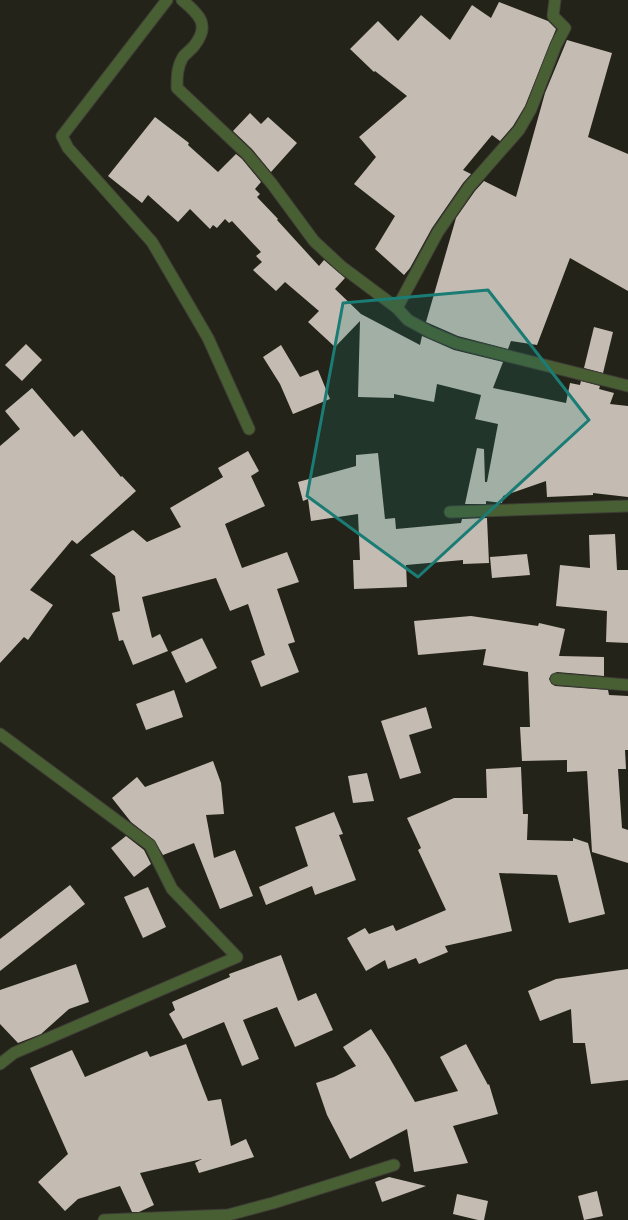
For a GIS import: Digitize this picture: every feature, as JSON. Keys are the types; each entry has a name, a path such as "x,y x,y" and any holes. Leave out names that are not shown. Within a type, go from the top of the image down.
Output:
{"street":[{"path":"167,0 62,136 68,148 152,242 208,338 249,429"},
{"path":"182,0 196,12 202,22 202,33 194,46 183,58 177,70 177,88 247,154 272,184 314,241 342,267 397,308 408,320 430,332 456,343 628,386"},
{"path":"397,308 438,232 468,187 518,130 531,109 556,44 565,28 553,16 555,0"},
{"path":"450,512 628,506"},
{"path":"556,679 628,685"},
{"path":"0,734 150,845 172,888 237,957 14,1053 0,1064"},
{"path":"104,1220 228,1215 273,1203 394,1165"}],"highlighted area":[{"path":"488,290 589,420 418,577 307,496 343,303"}],"building":[{"path":"499,2 548,21 556,29 525,106 513,126 500,141 492,135 463,170 471,174 463,183 432,228 410,268 404,275 375,249 395,216 354,184 376,157 359,137 407,96 375,71 374,72 350,49 378,21 398,41 421,15 450,40 472,5 491,18"},
{"path":"567,40 612,53 588,137 628,154 628,291 570,258 537,345 511,341 508,349 458,336 426,322 456,218 484,181 516,197 545,93"},
{"path":"250,113 261,124 268,117 297,143 271,172 252,149 233,131"},
{"path":"155,117 189,143 188,145 218,172 236,154 242,159 261,182 255,189 260,194 257,197 319,266 324,260 345,278 335,289 361,314 420,345 422,336 454,350 503,362 493,388 566,403 570,383 580,385 581,381 600,386 599,389 614,393 610,404 628,406 628,497 593,493 593,495 547,497 546,481 503,496 502,503 486,501 486,504 465,504 477,448 484,449 485,482 487,482 498,424 475,419 481,395 437,384 434,402 394,394 394,398 358,397 360,321 335,347 308,322 319,311 285,282 276,291 253,270 262,262 256,256 261,252 232,221 229,223 225,219 217,228 213,225 210,229 190,209 178,222 148,195 142,203 108,176"},
{"path":"594,327 613,332 603,373 584,368"},
{"path":"26,344 42,360 22,381 5,365"},
{"path":"281,345 300,377 318,370 330,399 293,414 280,384 263,357"},
{"path":"32,388 74,437 82,430 121,477 122,476 136,491 77,544 72,540 30,590 53,605 28,640 24,637 0,663 0,446 20,429 5,411"},
{"path":"248,451 259,471 251,476 265,506 225,524 242,568 287,552 299,582 277,589 295,642 288,644 299,672 261,687 251,661 265,655 248,604 230,611 216,578 142,597 152,638 160,634 168,651 133,665 123,640 119,641 112,613 120,611 115,576 90,555 133,530 147,542 181,527 170,508 223,477 218,468"},
{"path":"378,453 385,519 395,518 396,529 461,523 462,519 487,518 489,563 463,564 463,560 406,565 407,587 354,589 353,560 360,560 358,514 311,521 308,499 303,501 298,482 356,466 356,455"},
{"path":"615,534 617,570 628,570 628,643 606,642 607,611 556,606 560,565 590,568 589,535"},
{"path":"527,554 530,575 492,578 490,557"},
{"path":"471,616 538,626 539,623 565,629 559,656 604,657 604,676 557,672 551,675 549,679 555,686 608,690 609,695 628,696 628,750 625,750 626,769 618,769 622,828 628,830 628,863 592,852 587,771 567,772 567,760 522,761 520,727 530,727 528,672 483,665 486,649 418,655 414,621"},
{"path":"202,638 217,668 186,683 171,652"},
{"path":"174,690 183,717 146,730 136,704"},
{"path":"426,707 432,728 409,735 421,773 400,779 381,721"},
{"path":"213,761 221,783 224,814 206,815 214,858 235,850 253,896 220,909 194,843 163,855 154,840 131,822 112,798 137,777 145,787"},
{"path":"521,767 523,814 528,814 527,840 573,841 573,838 588,843 605,914 569,923 557,875 499,873 512,931 445,946 448,952 419,964 416,958 388,969 385,960 366,971 347,938 365,928 369,934 393,925 396,931 446,910 418,850 421,848 407,818 454,798 487,798 486,769"},
{"path":"367,773 374,801 353,803 348,776"},
{"path":"334,812 343,834 339,835 356,880 315,895 312,886 266,905 259,887 308,866 295,827"},
{"path":"126,836 144,850 151,864 134,877 111,848"},
{"path":"70,885 85,904 0,971 0,939"},
{"path":"148,887 166,927 143,938 124,897"},
{"path":"281,955 298,1001 316,993 333,1030 295,1047 277,1007 243,1020 259,1059 242,1066 224,1022 183,1039 169,1014 175,1010 172,1002 230,977 229,974"},
{"path":"76,964 89,1002 69,1009 41,1034 18,1043 0,1024 0,990"},
{"path":"628,969 628,1080 591,1084 585,1043 573,1043 571,1009 540,1021 528,991 556,979"},
{"path":"371,1029 415,1102 458,1091 440,1057 466,1044 488,1085 489,1084 498,1114 453,1126 468,1163 414,1172 407,1129 350,1159 327,1115 316,1083 334,1077 356,1066 343,1047"},
{"path":"186,1044 208,1101 221,1099 231,1146 246,1139 254,1157 199,1173 195,1163 202,1159 140,1173 154,1205 139,1212 132,1212 120,1186 78,1199 65,1211 38,1182 68,1154 30,1068 72,1050 85,1077 147,1051 150,1057"},
{"path":"389,1177 426,1186 382,1202 375,1182"},
{"path":"597,1191 603,1216 584,1220 578,1196"},
{"path":"457,1194 488,1201 484,1220 453,1214"}]}
